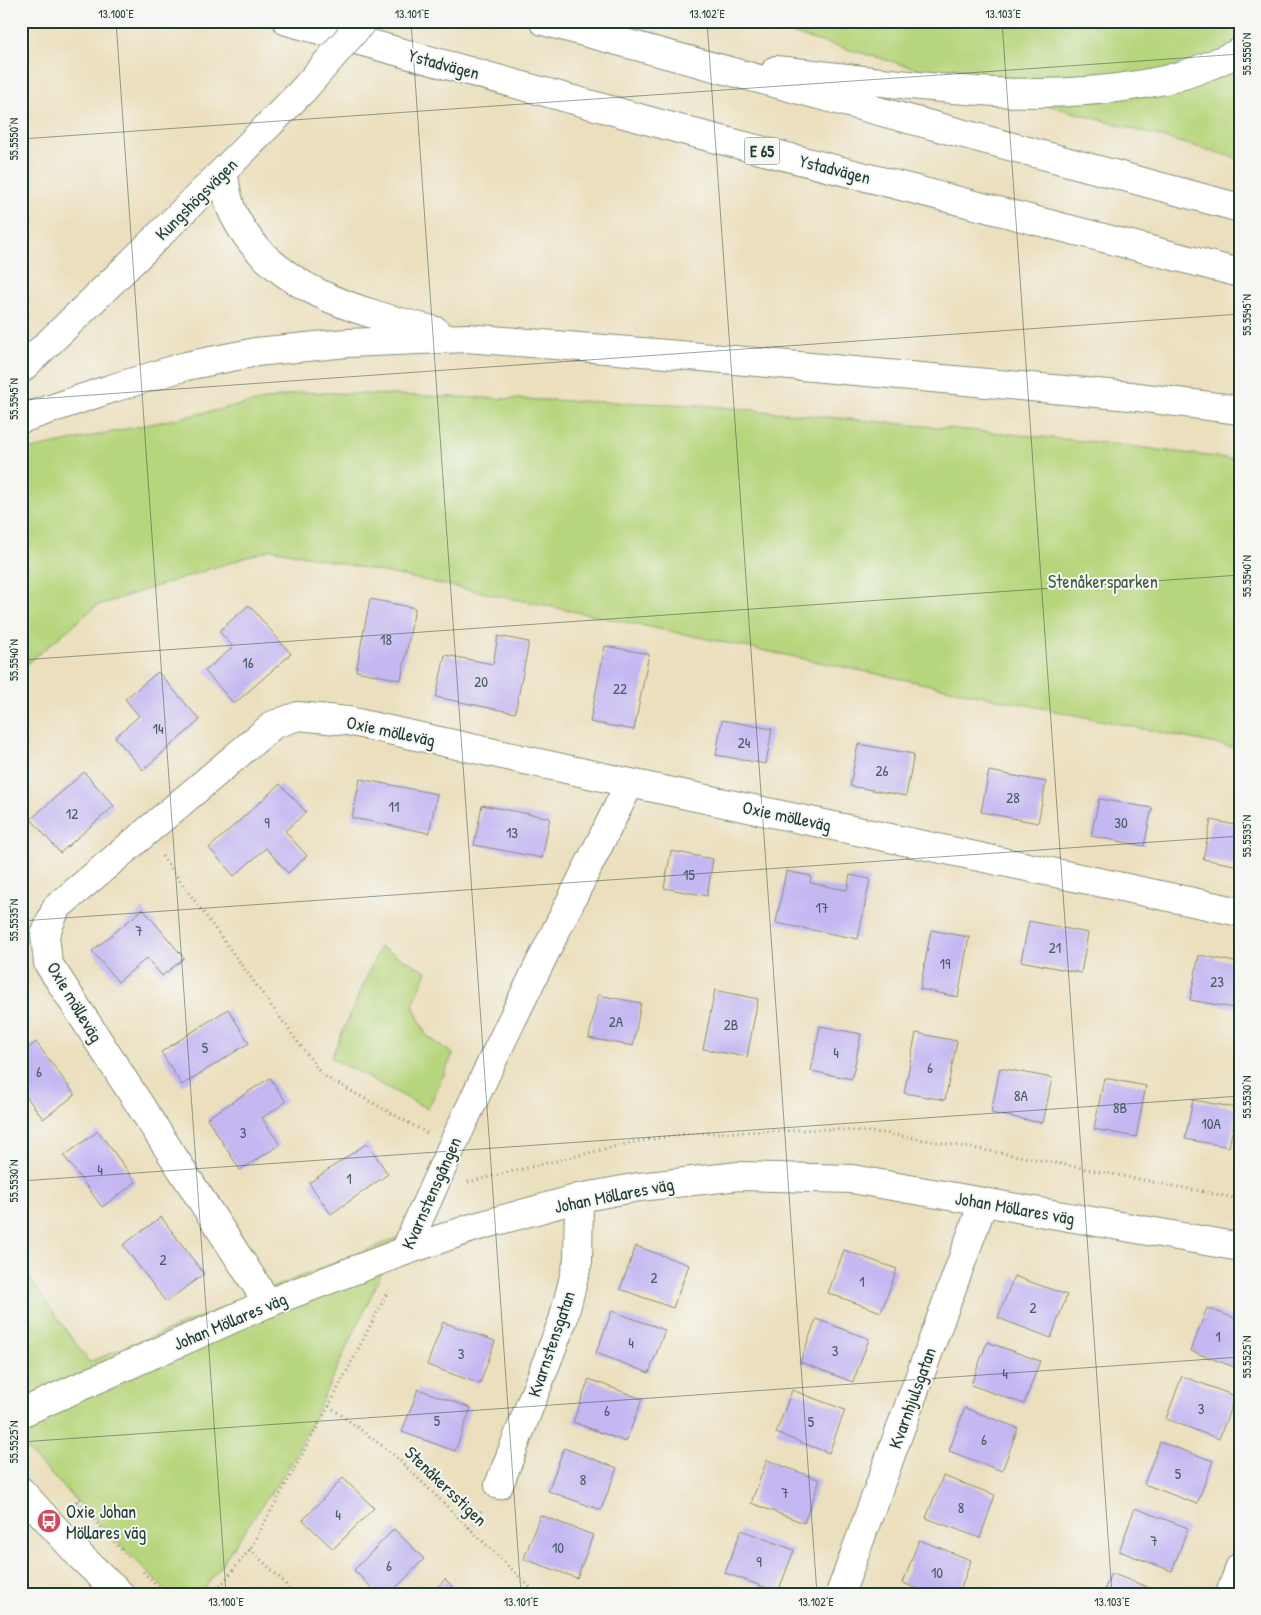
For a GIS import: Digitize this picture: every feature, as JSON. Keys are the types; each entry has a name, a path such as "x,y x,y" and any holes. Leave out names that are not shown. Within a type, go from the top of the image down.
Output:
{"main road":[{"name":"Ystadvägen","path":"287,21 690,132 1240,273"},
{"name":"Kungshögsvägen","path":"21,368 223,172 304,89 363,21"},
{"path":"543,21 1240,208"},
{"path":"689,61 987,92 1052,92 1109,89 1156,82 1208,66 1240,52"},
{"path":"223,172 232,211 245,235 267,260 300,283 340,303 388,319 467,338"},
{"path":"21,419 186,366 256,352 347,343 467,338 679,355 1130,396 1240,410"},
{"name":"Oxie mölleväg","path":"268,1303 48,963 45,935 56,908 273,725 298,716 348,721 630,783 1240,912"},
{"name":"Kvarnstensgången","path":"405,1251 512,1017 630,783"},
{"name":"Johan Möllares väg","path":"21,1413 268,1303 405,1251 472,1228 579,1198 639,1187 739,1176 852,1179 1240,1247"},
{"name":"Kvarnstensgatan","path":"499,1485 562,1320 578,1261 579,1198"},
{"name":"Kvarnhjulsgatan","path":"840,1594 983,1203"},
{"path":"21,1491 81,1557 120,1594"},
{"path":"1230,1594 1240,1567"}],"path":[{"path":"146,833 322,1075 452,1146"},
{"name":"Kvarnstensgången","path":"214,1594 250,1548 329,1406 386,1296 405,1251"},
{"name":"Stenåkersstigen","path":"329,1406 393,1454 537,1594"},
{"path":"72,1506 83,1496"},
{"path":"77,1501 130,1560"},
{"path":"250,1548 285,1583 290,1594"},
{"path":"137,1566 166,1594"}],"green space":[{"path":"747,21 1240,21 1240,159"},
{"name":"Stenåkersparken","path":"303,392 700,405 1105,443 1240,460 1240,749 272,549 96,606 21,669 21,456 31,449"},
{"path":"380,947 427,971 413,1005 426,1035 453,1054 428,1109 331,1058"},
{"path":"399,1237 294,1459 201,1594 169,1594 21,1444 21,1267 89,1362"}],"building":[{"path":"370,599 415,608 401,680 356,671"},
{"path":"249,605 291,654 234,704 205,671 233,647 219,631"},
{"path":"498,636 529,642 515,713 436,697 445,655 493,664"},
{"path":"605,646 649,654 634,730 590,722"},
{"path":"158,672 200,720 143,770 115,737 139,716 125,699"},
{"path":"722,720 772,729 766,764 716,755"},
{"path":"858,744 914,754 906,796 850,786"},
{"path":"989,771 1046,782 1038,823 981,812"},
{"path":"84,772 114,806 60,853 31,819"},
{"path":"360,779 437,794 429,833 352,818"},
{"path":"280,784 306,812 285,831 307,856 288,873 266,848 234,876 209,848"},
{"path":"1099,799 1152,808 1144,846 1091,836"},
{"path":"482,805 550,818 542,858 474,845"},
{"path":"1211,820 1240,826 1240,866 1203,859"},
{"path":"671,851 713,859 707,896 664,888"},
{"path":"786,871 811,876 810,883 847,890 850,875 870,879 858,939 776,923"},
{"path":"143,909 184,958 162,976 147,958 118,982 92,951"},
{"path":"1029,921 1088,933 1081,973 1021,961"},
{"path":"931,930 969,937 958,997 920,989"},
{"path":"1199,955 1240,963 1240,1009 1190,1000"},
{"path":"715,990 758,999 747,1057 703,1049"},
{"path":"598,995 641,1003 633,1046 589,1038"},
{"path":"228,1009 249,1043 182,1085 161,1052"},
{"path":"820,1026 861,1034 852,1079 811,1071"},
{"path":"916,1033 957,1041 945,1100 904,1093"},
{"path":"36,1042 75,1095 43,1119 21,1089 21,1054"},
{"path":"1000,1068 1052,1078 1043,1123 991,1113"},
{"path":"270,1078 286,1102 262,1118 280,1145 240,1170 207,1118"},
{"path":"1104,1078 1146,1086 1136,1137 1094,1129"},
{"path":"1193,1100 1237,1108 1229,1147 1185,1139"},
{"path":"98,1131 136,1182 102,1207 64,1156"},
{"path":"367,1143 388,1174 331,1214 309,1183"},
{"path":"161,1217 204,1274 166,1302 123,1245"},
{"path":"636,1246 689,1265 673,1308 620,1289"},
{"path":"844,1250 897,1269 881,1312 828,1293"},
{"path":"1014,1276 1067,1295 1051,1338 998,1318"},
{"path":"1207,1308 1240,1320 1240,1369 1191,1351"},
{"path":"612,1311 665,1330 649,1373 596,1353"},
{"path":"816,1319 869,1339 853,1382 800,1362"},
{"path":"443,1322 495,1341 480,1384 427,1365"},
{"path":"987,1342 1040,1361 1024,1404 971,1385"},
{"path":"1182,1376 1235,1396 1219,1439 1166,1419"},
{"path":"589,1379 642,1399 626,1442 573,1422"},
{"path":"418,1389 471,1408 455,1451 402,1432"},
{"path":"792,1390 845,1410 829,1453 776,1433"},
{"path":"965,1408 1018,1428 1002,1471 949,1451"},
{"path":"1160,1442 1213,1461 1197,1504 1144,1484"},
{"path":"564,1448 617,1468 601,1510 548,1491"},
{"path":"767,1460 820,1480 804,1523 751,1503"},
{"path":"943,1476 995,1495 980,1538 926,1518"},
{"path":"343,1478 374,1508 333,1549 303,1520"},
{"path":"1135,1508 1188,1528 1172,1571 1119,1551"},
{"path":"540,1515 593,1535 577,1578 524,1559"},
{"path":"394,1529 424,1559 390,1594 378,1594 354,1570"},
{"path":"741,1530 794,1550 778,1592 725,1573"},
{"path":"919,1540 971,1560 959,1594 931,1594 903,1583"},
{"path":"1111,1573 1165,1594 1103,1594"},
{"path":"445,1579 460,1594 431,1594"}],"place":[{"name":"Oxie Johan Möllares väg","path":"49,1521"}]}
